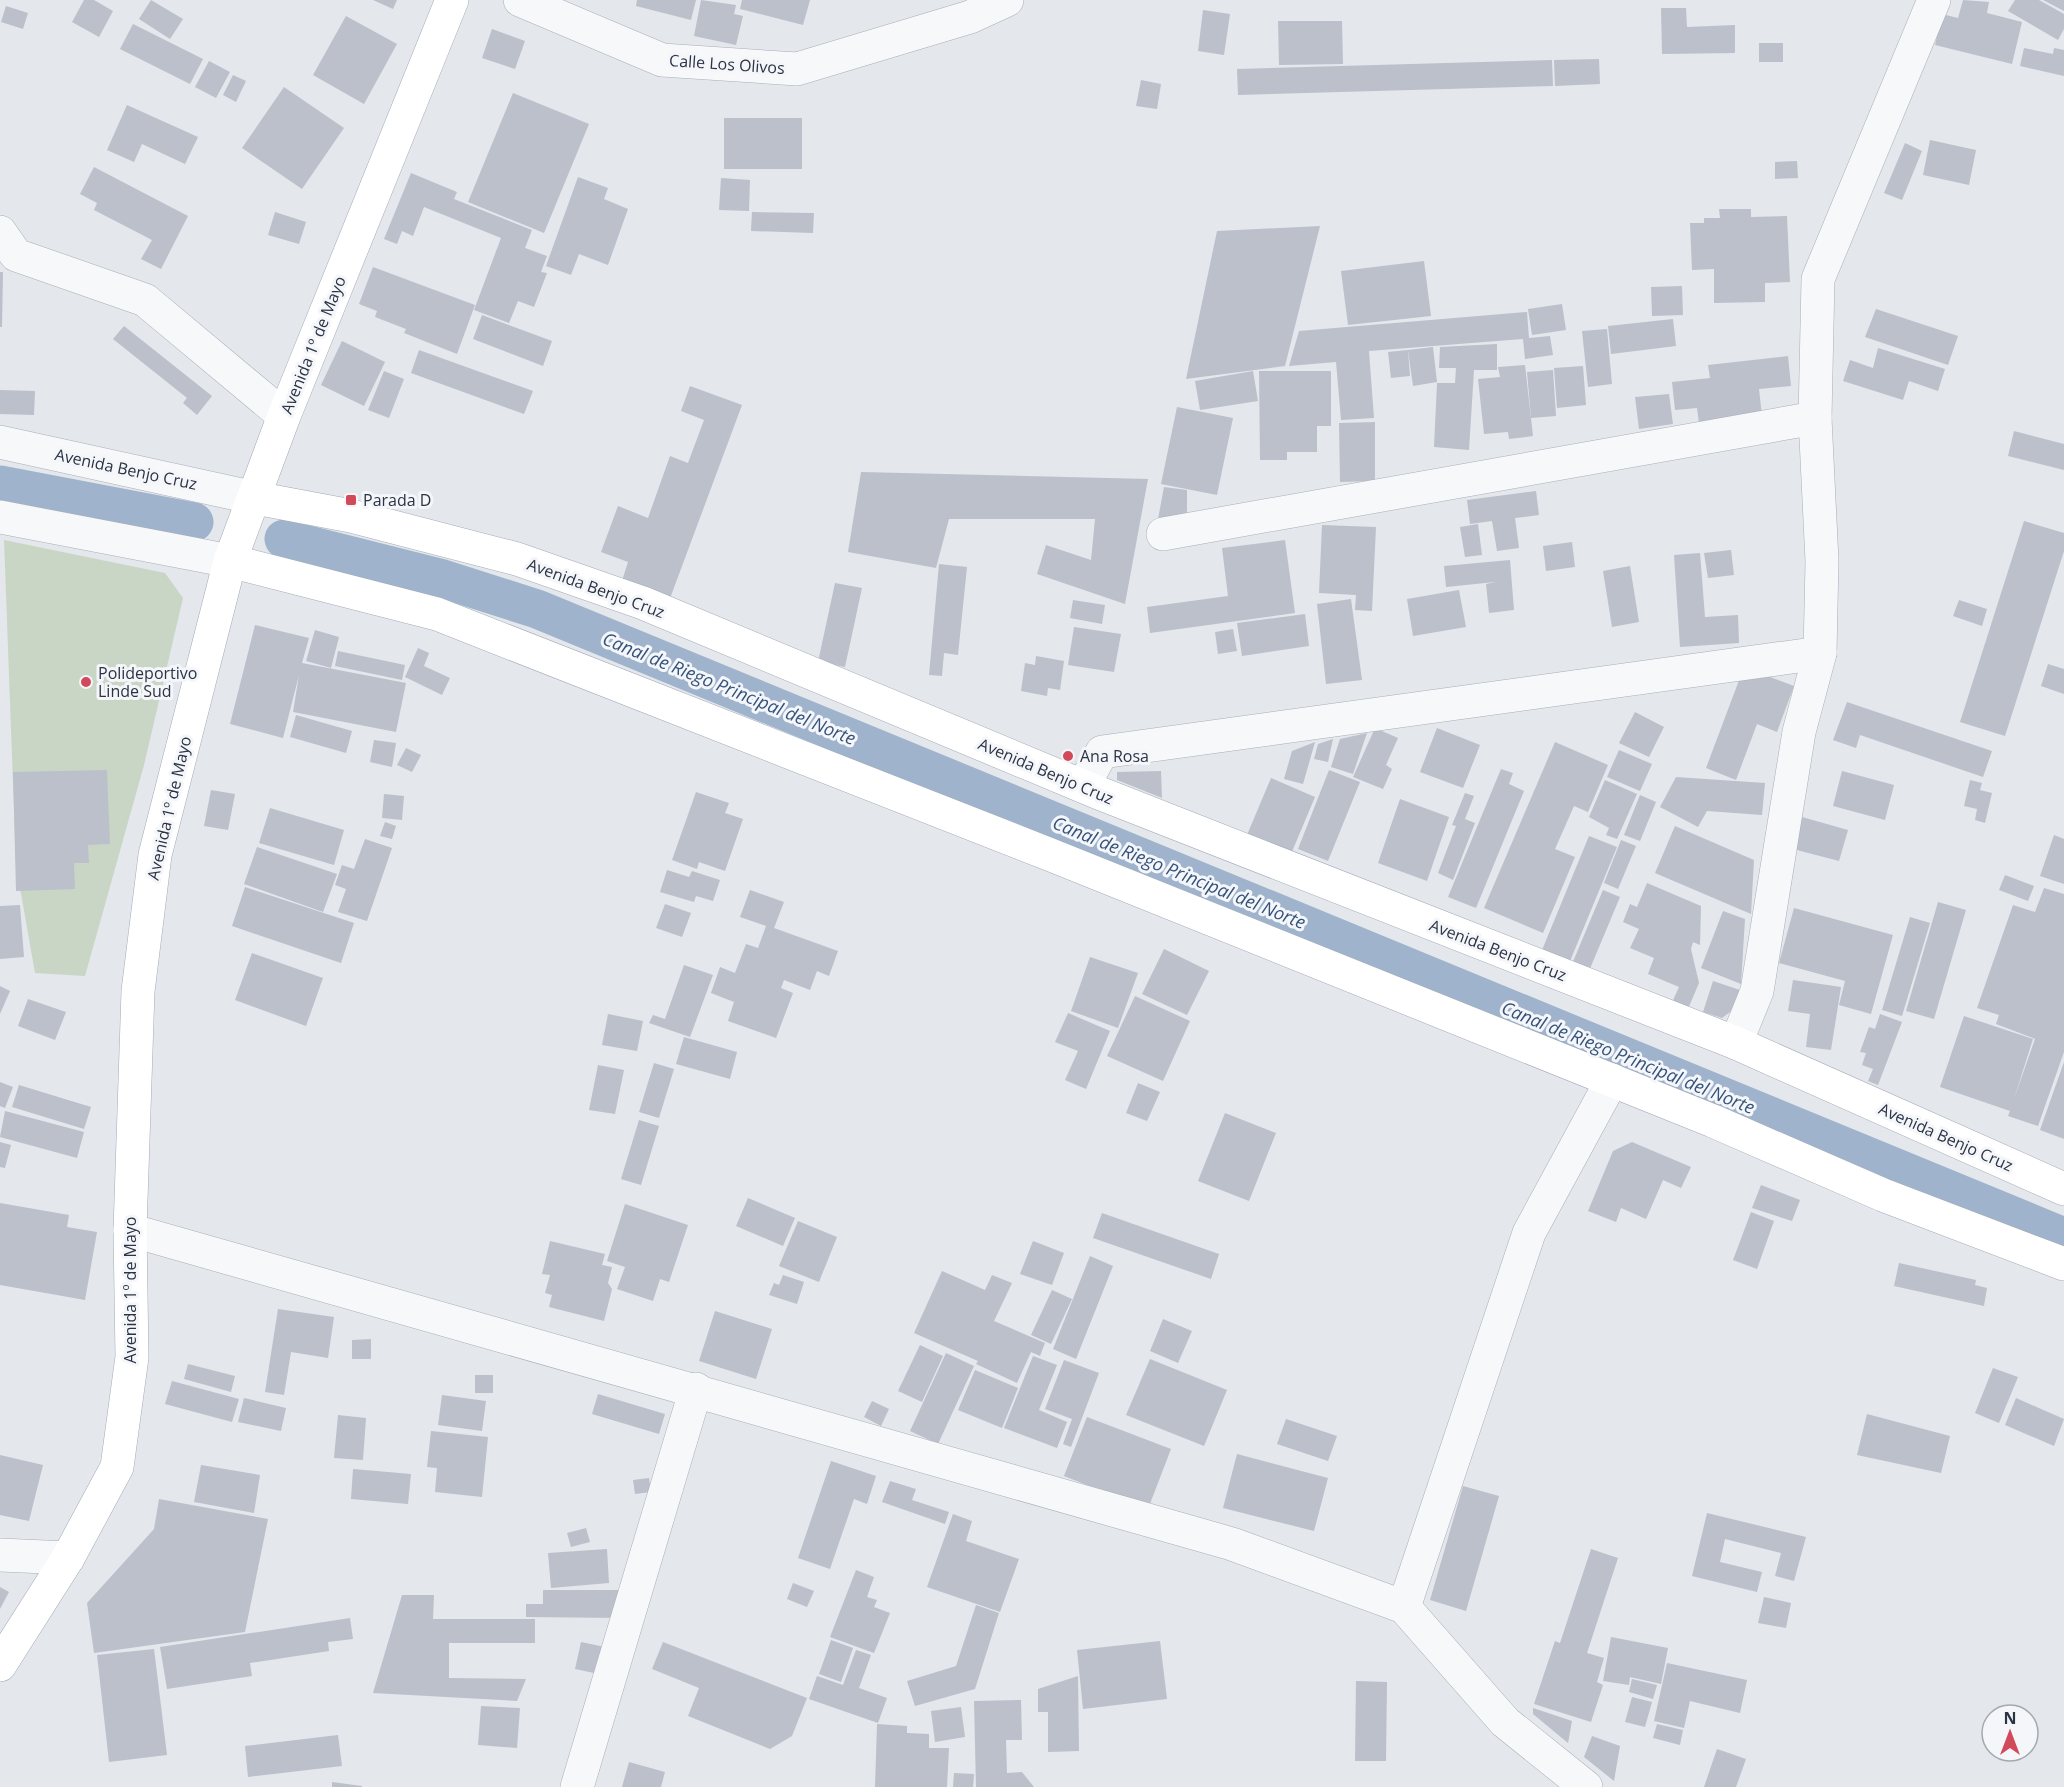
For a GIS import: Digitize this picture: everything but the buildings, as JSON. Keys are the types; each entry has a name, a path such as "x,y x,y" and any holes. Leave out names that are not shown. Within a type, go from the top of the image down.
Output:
{"main road":[{"name":"Avenida 1º de Mayo","path":"0,1665 68,1558 117,1467 132,1357 130,1230 138,991 155,855 230,561 284,416 452,0"},
{"name":"Avenida Benjo Cruz","path":"255,498 351,516 528,562 643,603 1083,786 1736,1043 2064,1189"},
{"path":"230,561 437,614 1062,859 1612,1080 1883,1195 2064,1264"}],"street":[{"name":"Calle Los Olivos","path":"520,0 662,60 797,69 970,17 1007,0"},
{"path":"1736,1043 1757,990 1798,732 1820,653 1822,561 1815,418 1818,279 1934,0"},
{"path":"0,232 16,255 145,300 284,416"},
{"path":"1163,534 1815,418"},
{"name":"Avenida Benjo Cruz","path":"0,442 255,498"},
{"path":"0,517 230,561"},
{"path":"1083,786 1102,752 1820,653"},
{"path":"1404,1607 1528,1233 1612,1080"},
{"path":"130,1230 696,1389 1232,1544 1404,1607 1505,1722 1586,1787"},
{"path":"577,1787 696,1389"},
{"path":"0,1555 68,1558"}],"green space":[{"name":"Polideportivo Linde Sud","path":"4,540 165,573 183,598 144,765 85,976 35,973 16,865"}],"waterway":[{"name":"Canal de Riego Principal del Norte","path":"0,485 194,522"},
{"name":"Canal de Riego Principal del Norte","path":"284,539 443,579 537,609 2064,1237"}],"place":[{"name":"Parada D","path":"351,500"},
{"name":"Polideportivo Linde Sud","path":"86,682"},
{"name":"Ana Rosa","path":"1068,756"}]}
